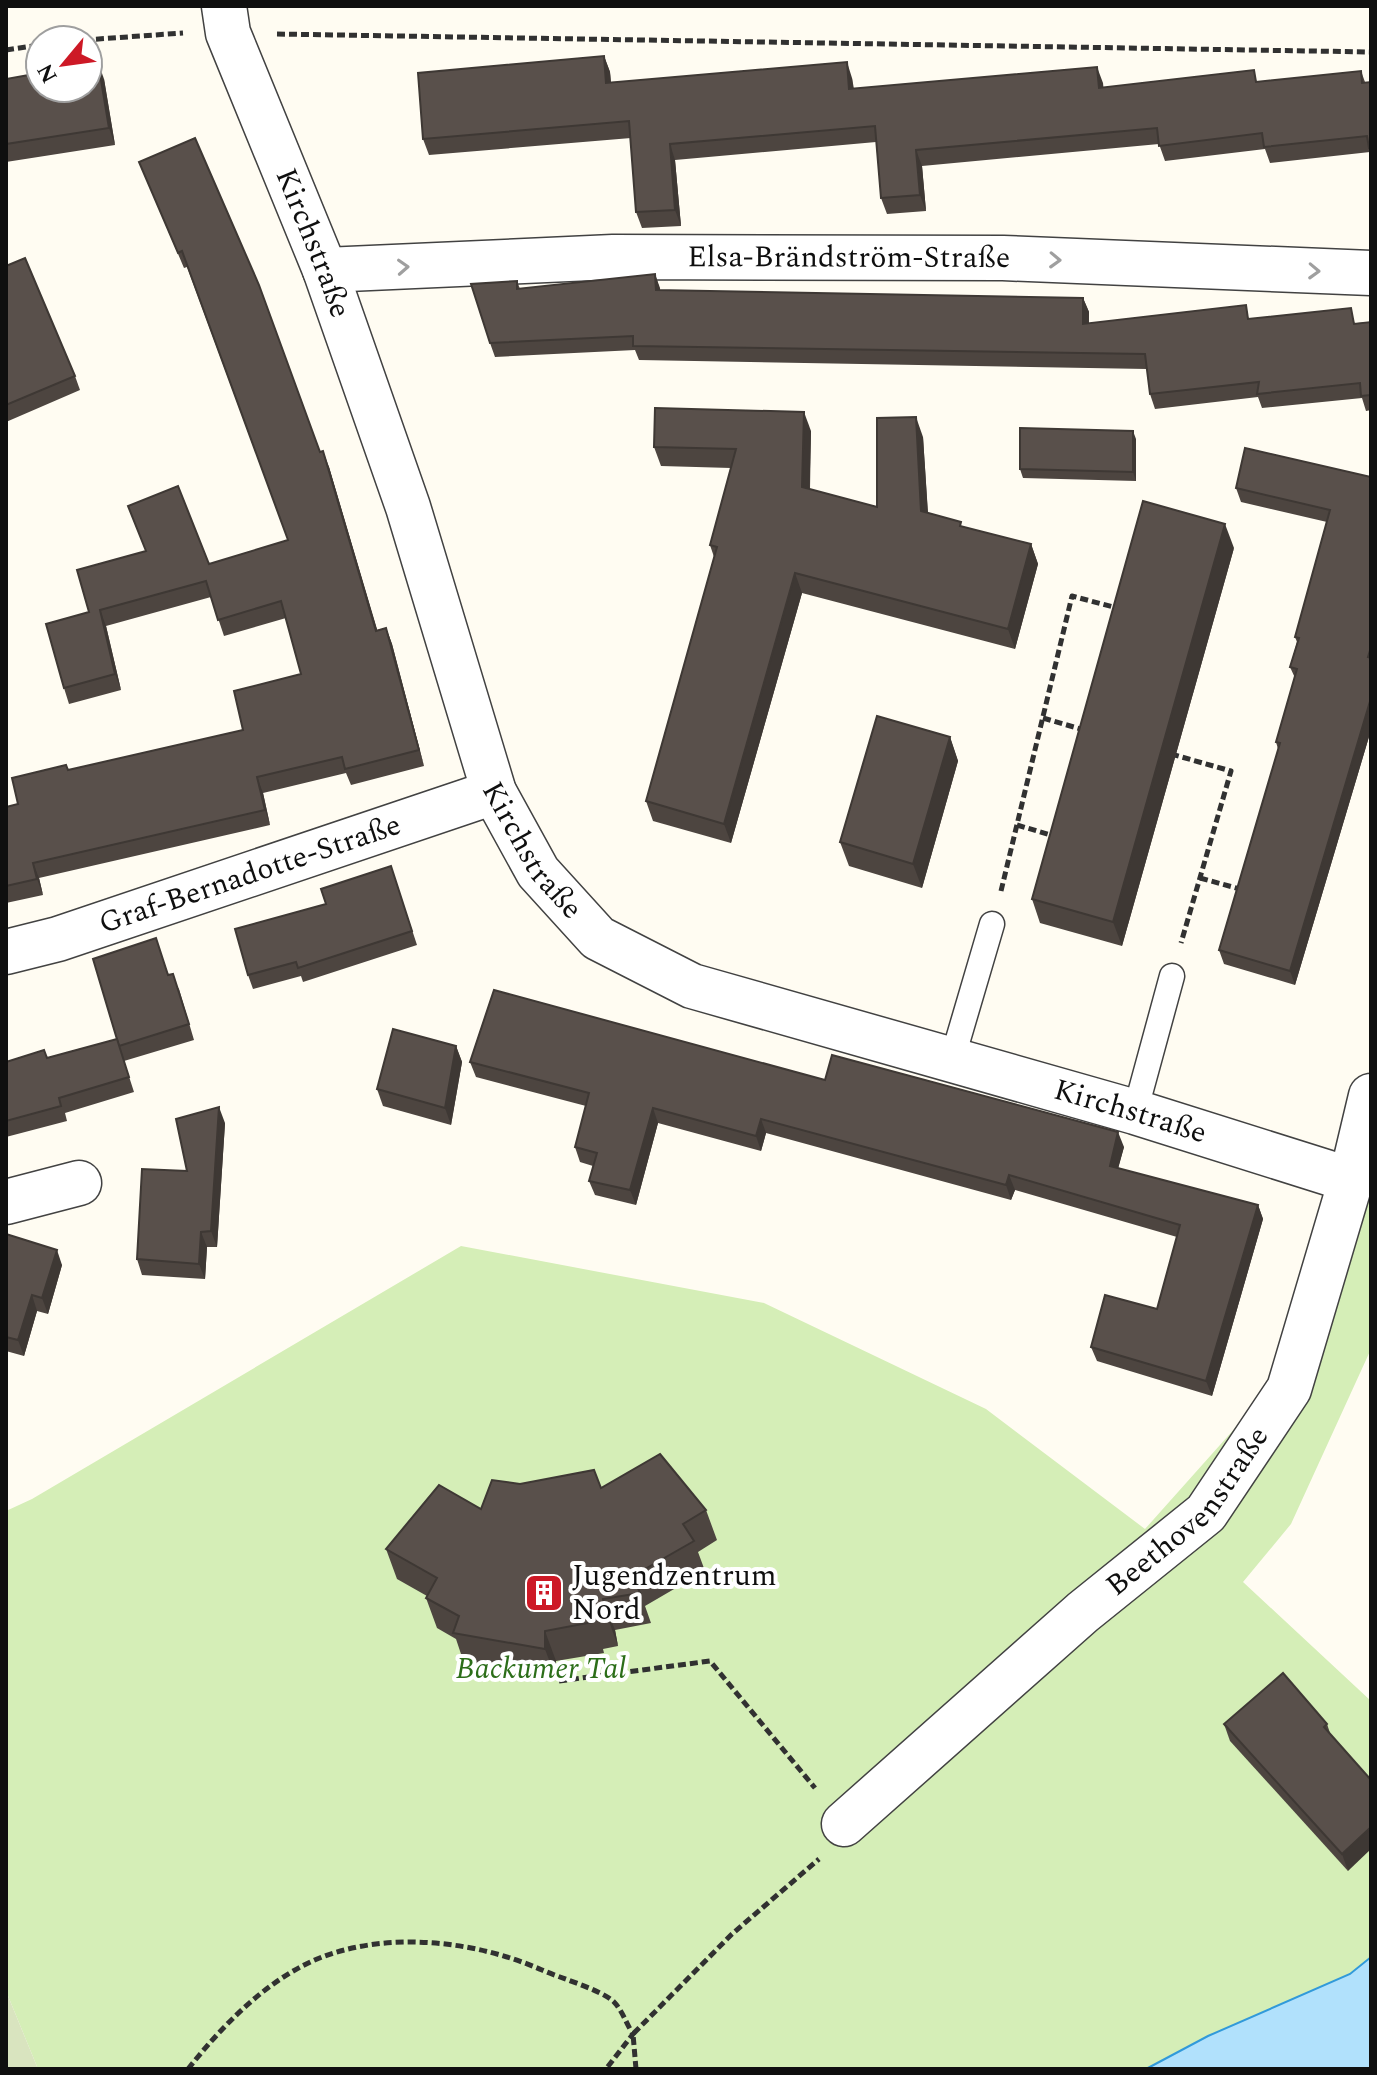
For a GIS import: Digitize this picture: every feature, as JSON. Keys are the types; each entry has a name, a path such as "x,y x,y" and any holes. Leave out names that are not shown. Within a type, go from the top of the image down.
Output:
{"street":[{"name":"Kirchstraße","path":"226,20 325,270 408,507 494,792 538,872 598,938 692,986 1135,1112 1351,1180"},
{"name":"Elsa-Brändström-Straße","path":"325,270 613,257 1003,258 1371,273"},
{"name":"Graf-Bernadotte-Straße","path":"6,952 58,939 494,792"},
{"name":"Beethovenstraße","path":"844,1824 1083,1612 1206,1513 1289,1389 1351,1180 1371,1096"},
{"path":"6,1202 79,1183"}],"lane":[{"path":"952,1060 992,924"},
{"path":"1135,1112 1172,976"}],"path":[{"path":"104,38 167,33 226,20 1371,52"},
{"path":"992,924 1072,596 1118,608"},
{"path":"1043,718 1086,730"},
{"path":"1159,750 1231,771 1172,976"},
{"path":"1017,825 1061,838"},
{"path":"1200,878 1240,889"},
{"path":"559,1681 710,1661 851,1832 732,1934 633,2034 606,2069"},
{"path":"188,2069 215,2034 270,1987 323,1957 401,1941 451,1943 521,1960 614,2002 633,2034 636,2069"}],"green space":[{"name":"Backumer Tal","path":"1371,1096 1371,1349 1291,1524 1243,1582 1371,1701 1371,2069 38,2069 6,1991 6,1511 32,1499 461,1246 764,1303 986,1409 1145,1529 1261,1399 1289,1389"},
{"path":"6,1991 38,2069 6,2069"}],"water":[{"path":"1371,1957 1371,2069 1146,2069 1208,2036 1350,1974"}],"building":[{"path":"604,56 606,83 847,62 849,89 1097,67 1099,88 1254,70 1256,82 1361,71 1362,83 1371,82 1371,148 1367,136 1264,147 1262,133 1159,146 1157,128 916,150 920,195 881,198 875,126 670,144 675,210 636,212 629,121 423,139 418,73"},
{"path":"24,76 24,104 104,104 104,98 109,128 6,144 6,79"},
{"path":"195,138 259,285 320,452 323,451 376,631 386,628 419,750 345,769 342,757 257,777 265,810 33,863 37,879 6,886 6,807 18,804 12,778 66,765 68,770 243,730 234,691 301,674 281,601 218,620 206,581 100,610 115,674 64,688 46,624 89,612 77,570 146,551 128,506 178,486 209,564 288,540 182,251 178,253 139,162"},
{"path":"25,258 75,376 6,405 6,266"},
{"path":"655,274 656,290 1083,298 1083,324 1246,305 1248,319 1351,308 1354,324 1371,322 1371,395 1361,396 1360,383 1257,394 1259,382 1150,394 1145,354 633,346 633,336 490,343 471,284 517,281 517,289"},
{"path":"655,408 804,412 802,487 877,507 877,418 916,417 921,511 961,522 960,526 1031,544 1008,629 795,573 724,824 646,801 717,547 710,545 736,449 654,447"},
{"path":"1020,428 1133,431 1133,472 1020,469"},
{"path":"1245,448 1371,477 1371,647 1368,657 1371,658 1371,698 1290,971 1219,950 1280,743 1276,742 1297,669 1290,667 1299,638 1295,637 1330,510 1236,488"},
{"path":"1143,501 1225,524 1113,922 1032,899"},
{"path":"877,716 950,737 913,864 840,842"},
{"path":"391,866 412,931 298,968 296,962 248,975 235,929 326,904 321,889"},
{"path":"156,938 168,975 173,974 189,1024 119,1046 93,959"},
{"path":"494,990 825,1080 832,1055 1118,1132 1110,1166 1258,1205 1206,1381 1091,1347 1105,1295 1157,1309 1180,1225 1009,1175 1006,1185 761,1119 756,1136 653,1108 630,1190 589,1181 597,1153 575,1147 589,1093 470,1062"},
{"path":"393,1029 456,1046 445,1108 377,1089"},
{"path":"117,1039 129,1077 59,1098 61,1106 6,1121 6,1062 44,1050 47,1058"},
{"path":"219,1107 211,1231 201,1232 199,1264 137,1259 142,1169 187,1171 176,1119"},
{"path":"6,1234 57,1250 42,1298 32,1295 18,1340 6,1337"},
{"name":"Jugendzentrum Nord","path":"660,1454 706,1510 683,1524 694,1541 633,1576 640,1593 603,1599 607,1616 592,1618 593,1622 545,1631 545,1649 453,1633 459,1616 426,1598 437,1578 386,1549 439,1485 481,1509 492,1480 520,1484 594,1470 601,1488"},
{"path":"1283,1673 1327,1724 1324,1727 1371,1780 1371,1827 1342,1854 1224,1724"}],"place":[{"name":"Jugendzentrum Nord","path":"544,1593"}]}
